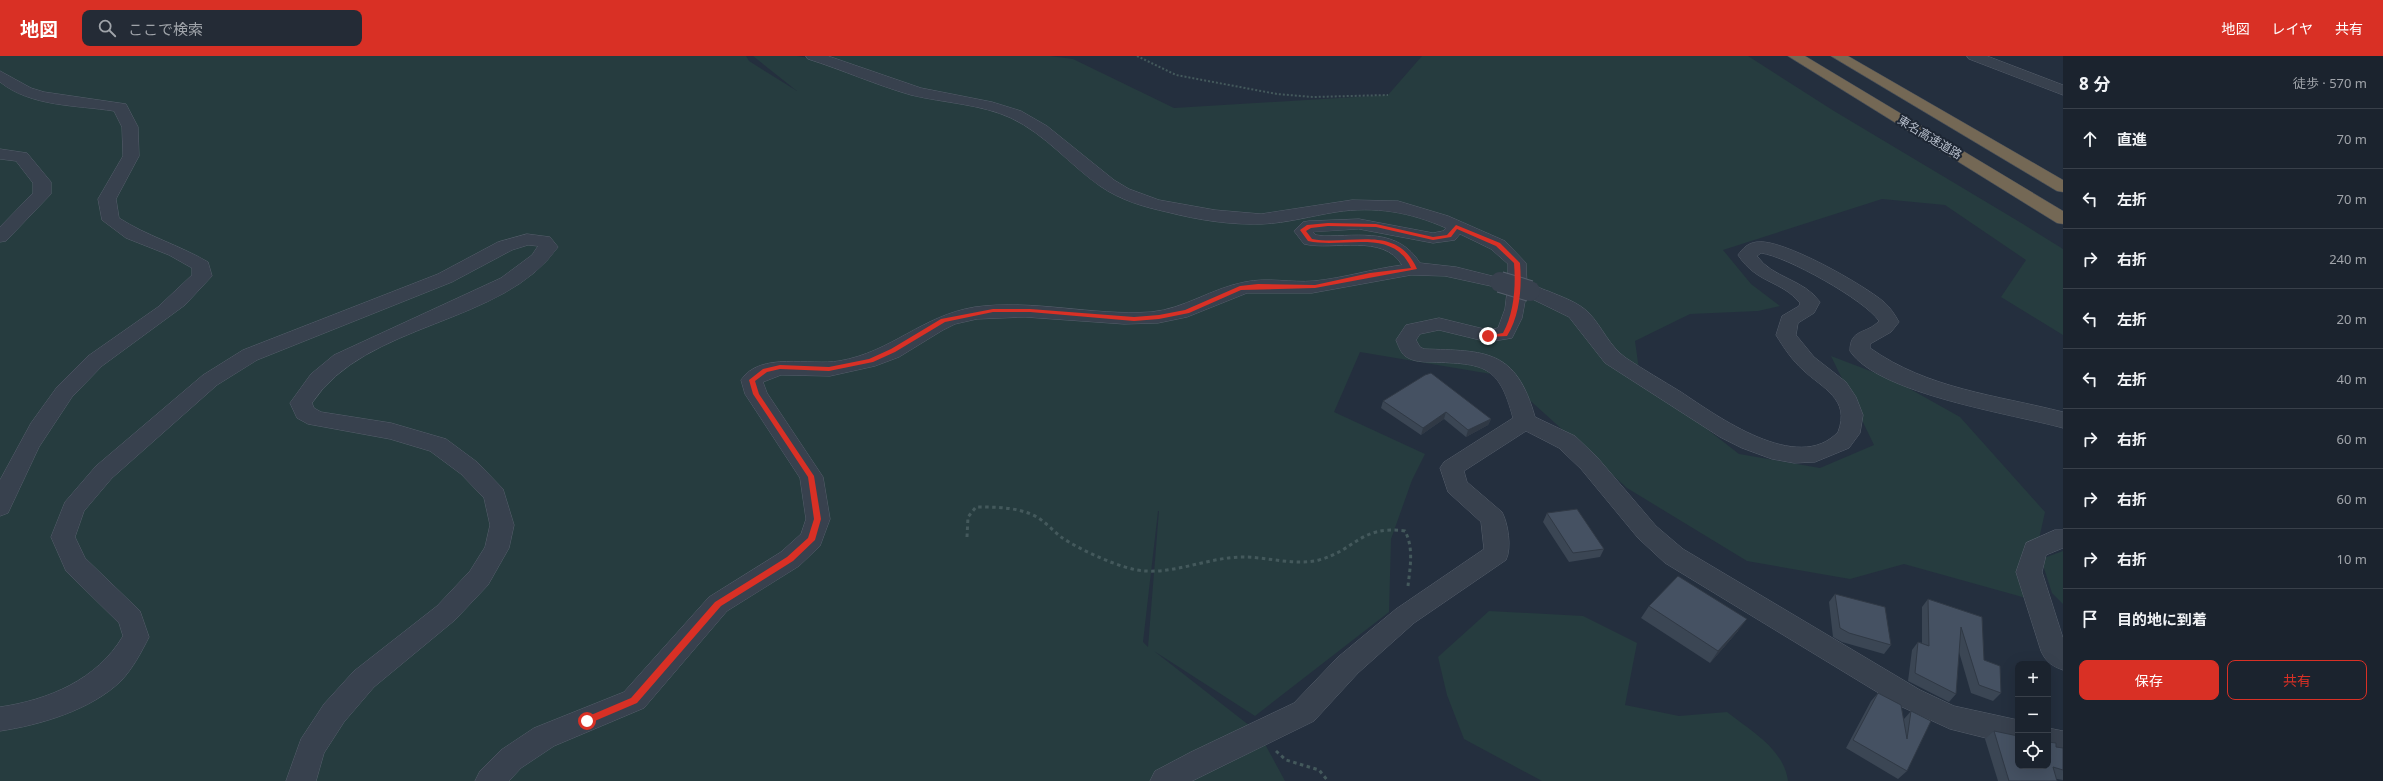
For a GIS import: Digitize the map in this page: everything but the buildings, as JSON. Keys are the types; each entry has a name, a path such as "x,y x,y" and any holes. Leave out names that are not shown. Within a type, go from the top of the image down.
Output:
{"highway":[{"name":"東名高速道路","path":"1795,56 2063,219"},
{"name":"東名高速道路","path":"1838,56 2063,187"}],"street":[{"path":"813,56 882,82 931,96 974,101 1020,117 1048,136 1092,174 1115,189 1139,199 1187,210 1262,219 1372,203 1429,213 1498,245 1517,263 1519,281 1512,323 1505,334 1488,336 1439,324 1413,329 1406,340 1412,350 1421,355 1466,357 1492,363 1510,381 1519,399 1525,421 1567,442 1589,463 1648,532 1674,556 1910,698 1950,717 2015,732"},
{"path":"1974,56 2062,88"},
{"path":"0,75 14,87 52,99 120,107 130,126 131,156 106,199 111,220 132,234 176,251 201,266 202,276 195,285 168,309 95,361 71,386 48,414 18,463 0,507"},
{"path":"0,154 21,157 42,182 42,194 0,237"},
{"path":"1414,269 1409,257 1392,244 1374,241 1324,243 1310,240 1303,230 1309,226 1359,224 1433,238 1449,236 1456,226"},
{"path":"0,719 22,717 72,697 105,677 125,657 136,637 131,618 75,564 63,537 73,508 104,472 210,380 250,355 445,278 505,246 527,239 544,241 549,247 543,257 528,269 486,293 341,360 324,372 301,403 305,413 316,419 391,431 438,445 469,468 495,495 502,525 497,548 479,578 446,614 364,679 334,713 311,748 301,781"},
{"path":"490,781 511,759 544,737 634,700 718,604 790,559 811,540 818,519 811,476 756,394 752,380 765,370 780,367 829,369 871,361 893,351 943,320 993,311 1030,310 1134,319 1159,317 1187,312 1240,288 1258,286 1315,286 1370,275 1414,269 1448,272 1500,282 1530,291 1560,303 1581,317 1611,357 1623,366 1752,446 1779,452 1803,455 1829,450 1846,441 1853,425 1849,404 1838,384 1814,368 1796,351 1786,334 1789,320 1807,309 1810,302 1805,295 1760,271 1750,262 1747,255 1751,250 1759,247 1791,256 1859,293 1879,308 1889,322 1884,328 1860,340 1860,351 1877,365 1946,392 2063,420"},
{"path":"1165,781 1304,712 1348,665 1405,616 1497,553 1493,518 1456,486 1452,468 1525,421"},
{"path":"2063,539 2055,539 2036,550 2029,572 2054,651 2063,659"},
{"path":"2051,742 2063,744"}],"path":[{"path":"1137,56 1176,75 1203,82 1278,94 1313,97 1388,95"},
{"path":"966,537 968,517 976,507 1002,507 1033,515 1064,538 1142,571 1158,570 1235,557 1297,562 1318,560 1338,551 1359,537 1389,527 1405,531 1409,537 1410,568 1405,616"},
{"path":"1259,733 1286,760 1319,770 1328,781"}],"green space":[{"path":"0,56 746,56 749,61 797,91 753,56 797,56 820,60 811,56 1050,56 1073,59 1174,108 1388,95 1422,56 1748,56 1834,111 2063,249 2063,335 2001,297 2026,260 1945,205 1882,199 1723,250 1751,284 1780,306 1758,311 1690,314 1635,341 1640,377 1739,454 1820,468 1874,445 1831,356 1894,380 1960,417 2045,512 2026,598 1904,564 1850,579 1747,561 1627,488 1503,376 1360,352 1334,412 1425,454 1412,480 1391,539 1389,612 1255,716 1154,651 1259,733 1285,781 0,781","holes":["1159,511 1148,647 1143,642"]},
{"path":"2063,551 2063,604 2052,593 2041,559"},
{"path":"1489,611 1583,616 1637,643 1625,705 1679,716 1727,712 1756,734 1773,750 1780,759 1788,781 1542,781 1464,739 1447,695 1438,657"}],"route":[{"path":"587,721 634,700 718,604 757,578 790,559 811,540 818,519 811,476 756,394 752,380 765,370 780,367 829,369 871,361 893,351 943,320 993,311 1030,310 1134,319 1159,317 1187,312 1240,288 1258,286 1315,286 1370,275 1414,269 1409,257 1392,244 1374,241 1324,243 1310,240 1303,230 1309,226 1328,224 1359,224 1376,226 1411,232 1433,238 1449,236 1456,226 1498,245 1517,263 1519,281 1512,323 1505,334 1488,336"}]}
